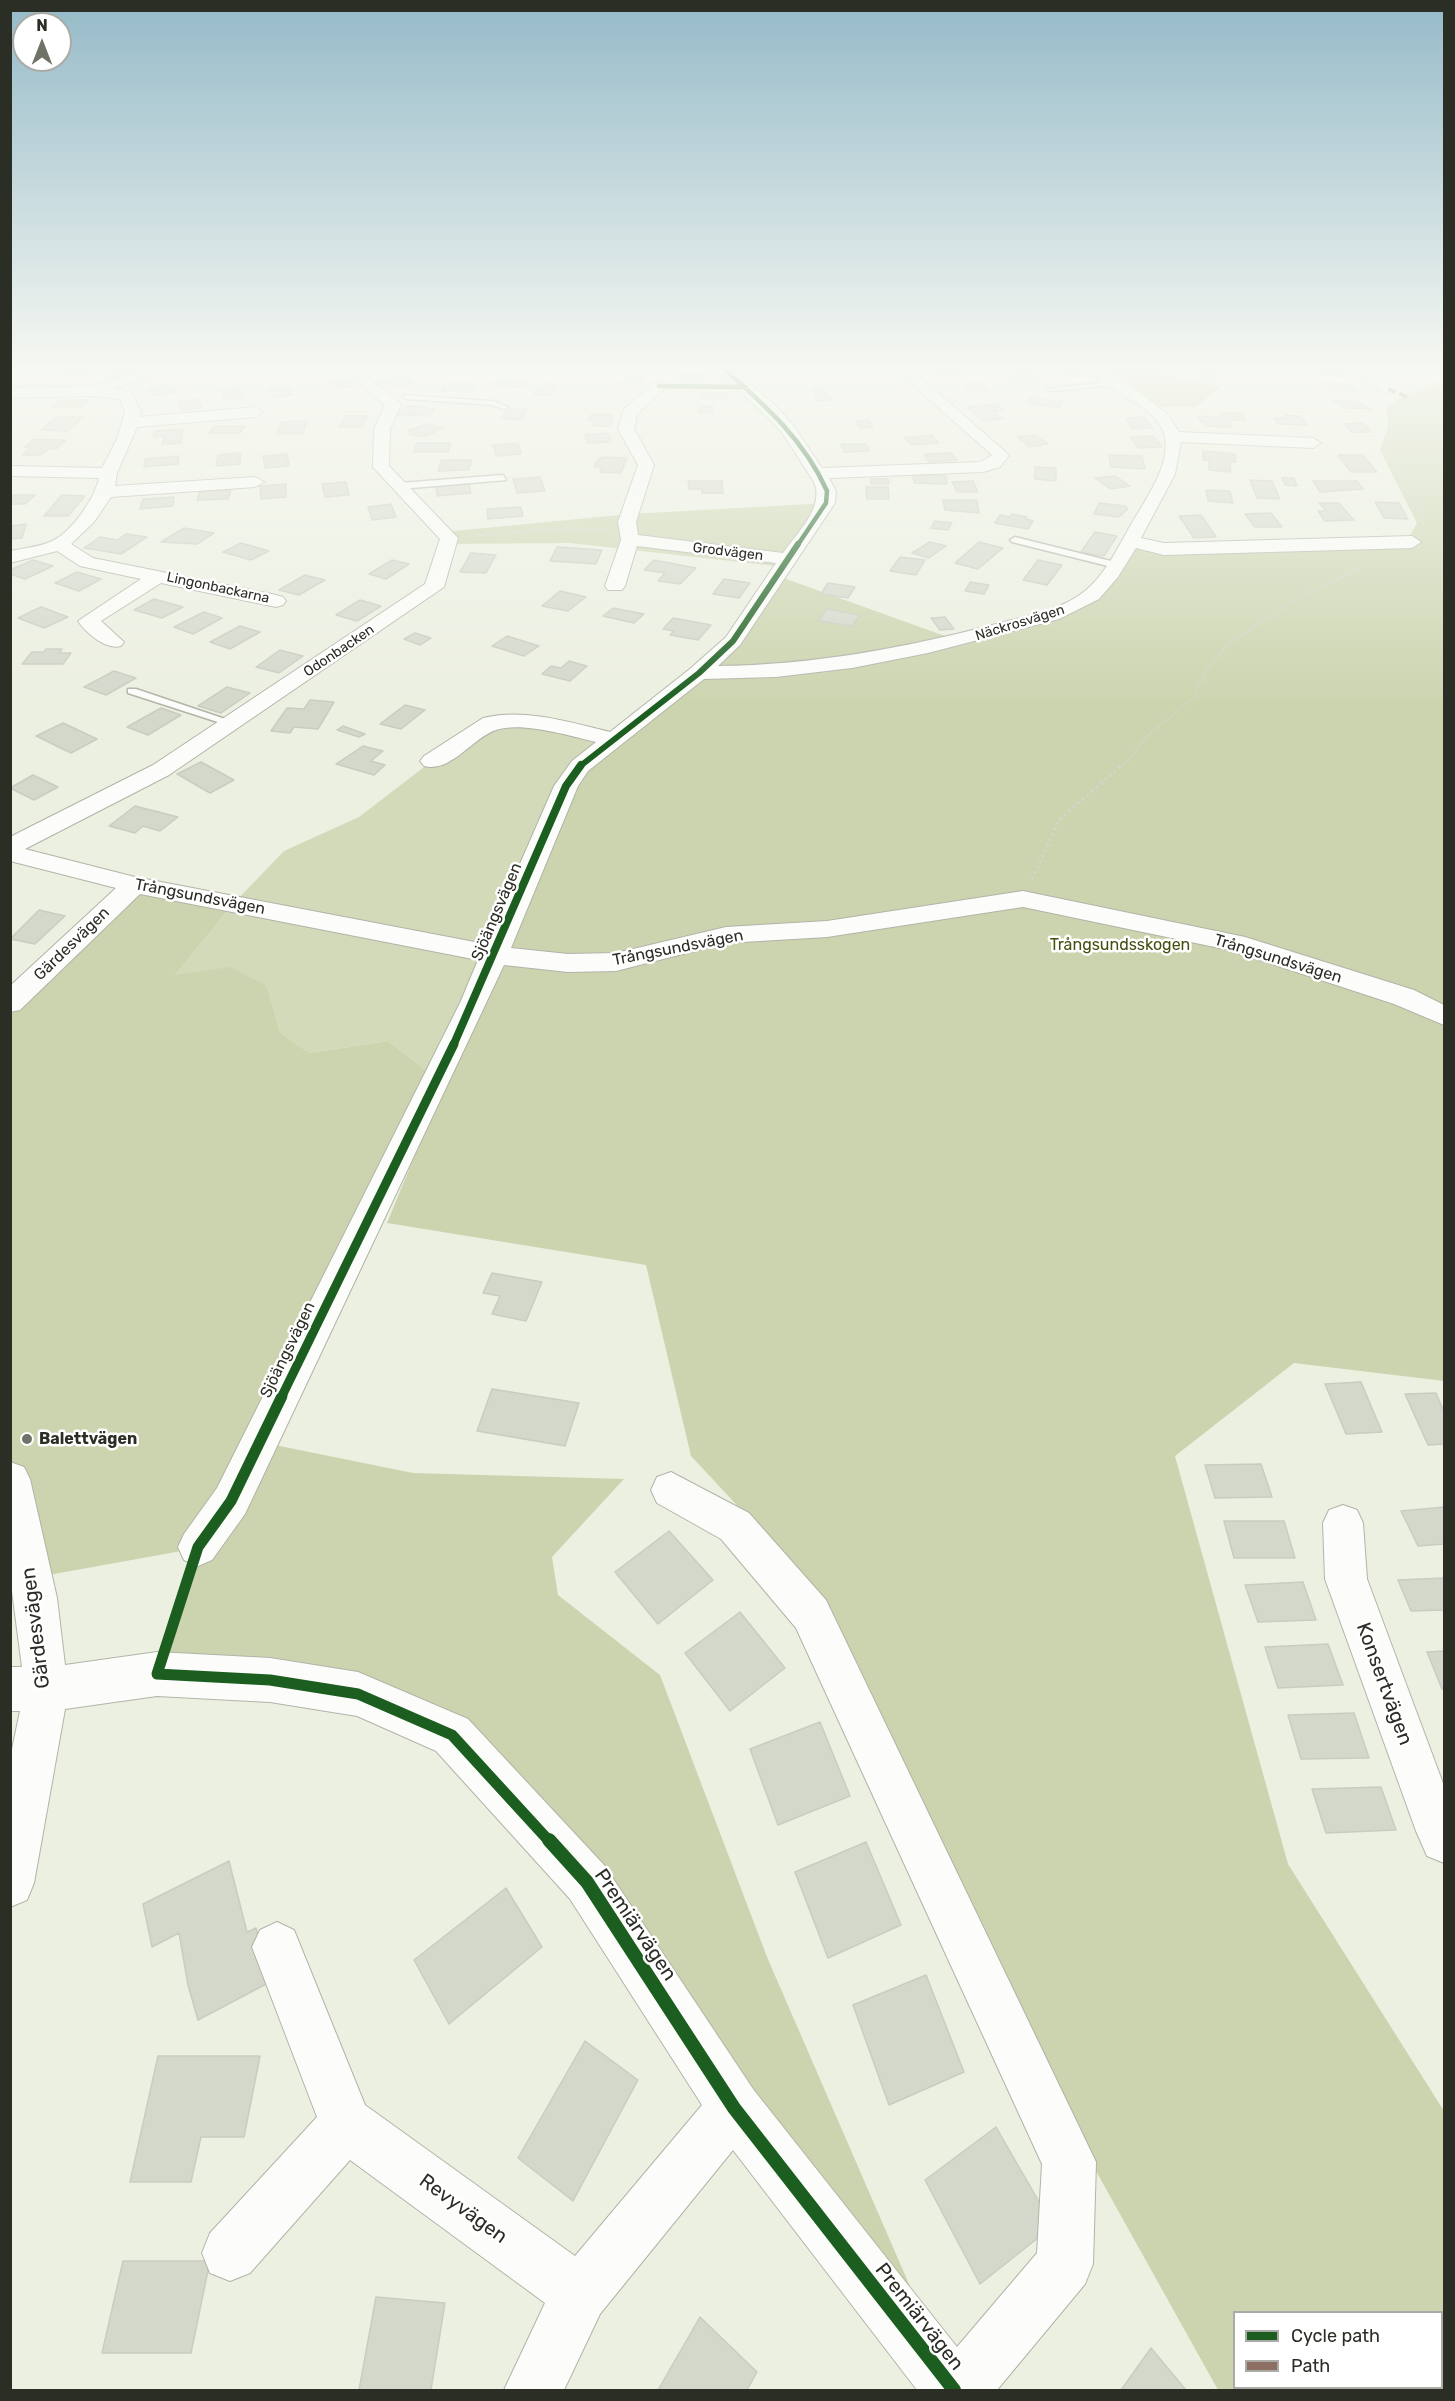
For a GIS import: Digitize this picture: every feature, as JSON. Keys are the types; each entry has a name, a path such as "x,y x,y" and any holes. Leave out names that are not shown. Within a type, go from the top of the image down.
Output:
{"street":[{"path":"10,557 60,545 88,518 105,492 107,482"},
{"path":"105,492 254,482"},
{"path":"396,482 449,538"},
{"path":"615,586 630,537 627,522 640,482"},
{"name":"Sjöängsvägen","path":"198,1547 231,1501 495,955 566,786 580,766 699,673 733,641 826,503 827,491 821,482"},
{"name":"Näckrosvägen","path":"699,673 788,669 948,645 1053,614 1082,603 1111,575 1164,482"},
{"name":"Grodvägen","path":"630,537 789,559"},
{"name":"Odonbacken","path":"10,847 161,770 434,587 449,538"},
{"path":"1129,541 1164,549 1412,542"},
{"name":"Lingonbackarna","path":"60,545 87,562 160,575 276,601"},
{"name":"Lingonbackarna","path":"114,642 88,621 160,575"},
{"path":"432,761 491,723 534,721 612,739"},
{"name":"Trångsundsvägen","path":"10,853 134,885 495,955 568,963 616,962 726,935 827,929 1023,898 1235,943 1404,997 1444,1016"},
{"name":"Gärdesvägen","path":"10,1003 134,885"},
{"name":"Gärdesvägen","path":"10,1479 36,1598 10,1883"},
{"name":"Premiärvägen","path":"671,1490 735,1526 811,1614 1069,2162 1065,2264 959,2391"},
{"name":"Konsertvägen","path":"1343,1523 1346,1579 1432,1815 1444,1839"},
{"name":"Premiärvägen","path":"28,1689 158,1674 270,1680 358,1694 452,1735 587,1882 734,2108 954,2391"},
{"path":"230,2253 346,2124 277,1947"},
{"path":"534,2391 580,2294 734,2108"},
{"name":"Revyvägen","path":"346,2124 580,2294"}],"lane":[{"path":"400,486 451,482"},
{"path":"1015,540 1116,565"},
{"path":"132,691 231,723"}],"path":[{"path":"1023,898 1059,820 1131,758 1146,737 1193,698 1206,673 1227,645 1304,594 1412,542 1423,527 1423,517 1402,482"},
{"path":"449,538 568,528 630,537"}],"green space":[{"name":"Trångsundsskogen","path":"1396,482 1444,482 1444,1381 1294,1363 1175,1456 1288,1864 1444,2111 1444,2390 1218,2390 1067,2119 801,1574 691,1456 646,1265 387,1223 566,786 699,673 778,576 959,641 1082,603 1129,541 1164,549 1406,542 1417,523"},
{"path":"826,503 784,567 570,543 447,544 443,532 630,514"},
{"path":"491,723 612,739 436,1078 388,1041 309,1053 280,1032 267,986 175,975 233,904 284,851 359,817 432,761"},
{"path":"134,885 233,904 175,975 230,967 267,986 280,1032 309,1053 388,1041 436,1078 260,1442 413,1473 624,1479 552,1557 558,1595 660,1675 767,1957 955,2390 734,2108 452,1735 157,1674 198,1548 32,1578 10,1488 10,1003"}],"building":[{"path":"346,482 349,495 325,497 322,484"},
{"path":"514,482 542,482 545,491 517,493"},
{"path":"688,482 722,482 723,493 702,493 702,489 689,489"},
{"path":"871,482 889,482 889,484 871,484"},
{"path":"947,482 947,484 914,483"},
{"path":"952,482 973,482 978,492 957,492"},
{"path":"1101,482 1124,482 1130,486 1110,489"},
{"path":"1251,482 1272,482 1280,499 1257,498"},
{"path":"1284,482 1296,482 1297,486 1285,485"},
{"path":"1314,482 1358,482 1363,489 1320,492"},
{"path":"286,484 286,497 261,499 260,486"},
{"path":"469,484 471,493 437,496 436,487"},
{"path":"866,487 888,487 889,499 867,499"},
{"path":"231,490 228,499 197,500 200,491"},
{"path":"1206,490 1230,491 1233,503 1208,501"},
{"path":"10,495 35,495 25,504 10,504"},
{"path":"62,495 85,496 68,516 44,516"},
{"path":"174,497 173,506 140,509 143,499"},
{"path":"943,500 977,500 979,513 945,510"},
{"path":"1375,502 1399,503 1408,519 1384,518"},
{"path":"1099,503 1125,506 1128,509 1119,517 1094,514"},
{"path":"1319,503 1339,503 1354,520 1325,521 1318,511 1326,511"},
{"path":"391,504 396,517 372,520 368,507"},
{"path":"521,507 523,516 488,519 487,509"},
{"path":"1271,513 1282,527 1255,527 1245,514"},
{"path":"1012,514 1027,517 1026,519 1033,521 1028,529 995,523 1000,515 1010,517"},
{"path":"1201,515 1216,537 1194,538 1179,516"},
{"path":"935,521 952,523 948,530 931,528"},
{"path":"26,524 22,538 10,539 10,526"},
{"path":"184,528 214,533 197,544 161,542"},
{"path":"1095,532 1117,536 1104,556 1081,552"},
{"path":"126,534 147,537 121,554 84,548 100,537 117,540"},
{"path":"930,542 946,546 929,558 912,553"},
{"path":"979,542 1003,548 978,569 955,563"},
{"path":"241,543 269,551 251,560 223,552"},
{"path":"557,547 602,550 596,564 550,561"},
{"path":"471,553 496,555 486,573 460,572"},
{"path":"900,557 925,560 916,575 890,571"},
{"path":"33,560 53,566 25,579 10,574 10,570"},
{"path":"392,560 409,564 386,579 369,574"},
{"path":"654,560 696,568 680,584 658,581 665,573 644,570"},
{"path":"1038,560 1062,565 1047,585 1023,580"},
{"path":"77,572 101,579 79,591 55,583"},
{"path":"305,575 325,580 299,595 279,590"},
{"path":"724,579 750,583 739,598 713,594"},
{"path":"970,582 989,585 984,594 965,591"},
{"path":"828,583 855,587 848,598 821,594"},
{"path":"560,591 586,597 568,611 542,606"},
{"path":"154,599 183,607 162,618 134,610"},
{"path":"360,600 381,606 357,621 336,615"},
{"path":"41,607 68,617 44,628 18,618"},
{"path":"613,608 644,614 634,623 603,616"},
{"path":"827,609 860,615 852,626 819,621"},
{"path":"204,612 222,618 193,634 174,627"},
{"path":"945,617 954,629 940,630 931,618"},
{"path":"673,618 711,625 698,640 670,635 674,631 663,629"},
{"path":"240,626 260,632 230,649 210,642"},
{"path":"415,633 431,638 420,645 404,639"},
{"path":"507,636 539,646 524,656 492,646"},
{"path":"46,649 62,649 59,653 71,653 63,664 22,664 32,652 44,652"},
{"path":"280,650 303,656 279,673 256,667"},
{"path":"569,661 587,666 570,681 542,674 551,666 561,668"},
{"path":"114,671 136,678 106,695 84,687"},
{"path":"227,687 250,693 221,713 198,706"},
{"path":"310,700 334,702 318,729 294,727 290,733 271,731 287,708 304,709"},
{"path":"405,705 425,710 401,729 380,724"},
{"path":"161,708 181,715 148,735 127,727"},
{"path":"63,723 97,739 71,753 36,736"},
{"path":"343,726 365,734 359,737 337,730"},
{"path":"363,746 383,751 371,761 385,765 374,775 336,764"},
{"path":"201,762 234,780 210,793 177,774"},
{"path":"33,775 58,787 34,800 10,788"},
{"path":"135,806 178,817 160,831 143,826 135,833 109,826"},
{"path":"39,910 65,916 35,944 10,939"},
{"path":"492,1273 542,1282 526,1321 492,1314 500,1296 483,1293"},
{"path":"1361,1382 1382,1432 1346,1434 1325,1384"},
{"path":"492,1389 579,1403 565,1446 477,1431"},
{"path":"1436,1393 1444,1412 1444,1444 1428,1445 1405,1394"},
{"path":"1261,1464 1272,1497 1215,1498 1205,1465"},
{"path":"1444,1507 1444,1544 1418,1546 1401,1511"},
{"path":"1224,1521 1284,1521 1295,1558 1234,1558"},
{"path":"669,1531 713,1580 658,1624 615,1572"},
{"path":"1444,1578 1444,1610 1411,1611 1398,1580"},
{"path":"1303,1582 1316,1620 1258,1622 1245,1585"},
{"path":"740,1612 785,1668 730,1711 685,1653"},
{"path":"1328,1644 1343,1685 1278,1688 1265,1647"},
{"path":"1444,1651 1444,1689 1442,1689 1427,1652"},
{"path":"1354,1713 1369,1758 1301,1759 1288,1715"},
{"path":"820,1722 850,1796 778,1825 750,1749"},
{"path":"1381,1787 1396,1830 1326,1833 1312,1789"},
{"path":"866,1842 901,1925 828,1958 795,1872"},
{"path":"229,1861 247,1932 256,1928 270,1982 198,2020 188,1985 179,1933 152,1947 143,1904"},
{"path":"506,1888 542,1947 449,2024 414,1960"},
{"path":"926,1975 964,2072 889,2105 853,2005"},
{"path":"585,2041 638,2080 573,2201 518,2158"},
{"path":"158,2056 260,2056 244,2137 201,2137 191,2182 130,2182"},
{"path":"996,2127 1053,2226 980,2284 925,2180"},
{"path":"123,2261 210,2261 191,2353 102,2353"},
{"path":"376,2297 445,2303 431,2390 359,2390"},
{"path":"700,2317 757,2372 747,2390 658,2390"},
{"path":"1151,2348 1186,2390 1121,2390"}],"cycle path":[{"path":"823,482 827,491 826,503 733,641 699,673 580,766 566,786 474,1003 231,1501 198,1547 157,1674 270,1680 358,1694 452,1735 587,1882 734,2108 954,2390"}],"place":[{"name":"Balettvägen","path":"27,1439"}]}
